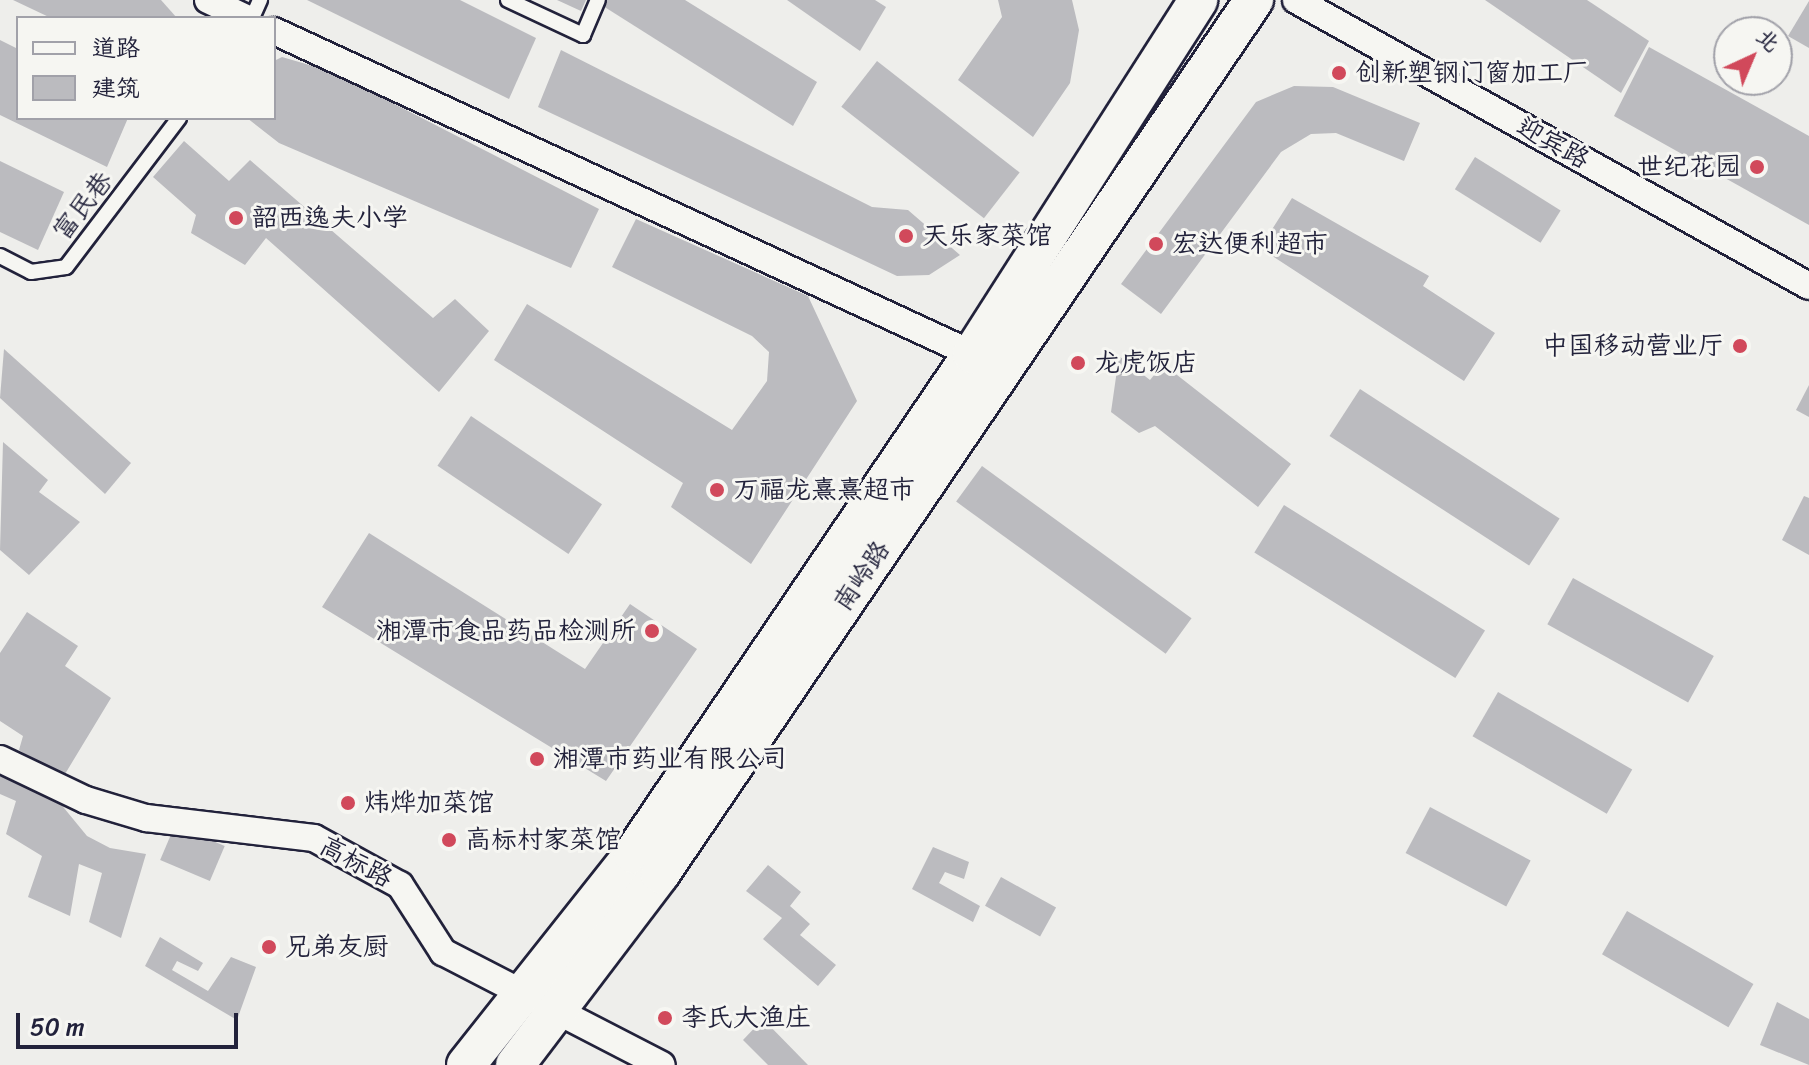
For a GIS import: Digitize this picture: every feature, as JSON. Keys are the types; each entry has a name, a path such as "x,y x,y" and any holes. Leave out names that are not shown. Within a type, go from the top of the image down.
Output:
{"street":[{"path":"208,0 244,16"},
{"name":"南岭路","path":"515,1065 589,901 633,854 972,354 1198,0"},
{"name":"南岭路","path":"466,1065 541,1005 660,874 1254,0"},
{"name":"迎宾路","path":"1296,0 1809,286"},
{"path":"276,32 972,354"},
{"name":"高标路","path":"0,759 86,800 146,818 314,838 400,885 443,952 662,1065"}],"lane":[{"path":"508,0 583,35 598,0"},
{"name":"富民巷","path":"0,256 31,272 66,267 177,120"}],"building":[{"path":"13,0 161,0 175,16 47,16"},
{"path":"307,0 460,0 536,38 509,99"},
{"path":"557,0 586,0 581,11"},
{"path":"606,0 685,0 817,82 793,126 603,6"},
{"path":"787,0 875,0 886,7 860,51"},
{"path":"998,0 1072,0 1079,30 1070,83 1033,137 958,80 1002,17"},
{"path":"1485,0 1587,0 1649,41 1621,93"},
{"path":"1809,1 1809,48 1793,39 1793,28"},
{"path":"0,40 16,48 16,120 127,120 107,167 0,115"},
{"name":"世纪花园","path":"1649,47 1713,83 1713,96 1737,96 1809,136 1809,225 1614,116"},
{"path":"561,50 872,207 908,210 960,255 929,275 897,276 538,107"},
{"path":"282,57 330,71 599,209 571,268 279,143 250,120 276,120 276,60"},
{"path":"877,61 1020,172 984,218 841,107"},
{"path":"1294,86 1333,87 1420,123 1404,161 1336,133 1311,134 1281,152 1161,314 1121,284 1256,102"},
{"path":"184,141 229,181 250,160 433,318 455,299 489,331 439,392 266,238 245,265 191,233 196,215 153,177"},
{"path":"1475,157 1561,211 1541,243 1455,189"},
{"path":"0,161 64,192 38,250 0,232"},
{"path":"1292,198 1429,276 1423,286 1495,333 1464,381 1260,248"},
{"path":"636,219 808,296 857,401 751,564 671,507 683,483 494,360 527,304 732,430 767,381 769,352 752,336 612,267"},
{"path":"4,349 131,463 105,494 0,398"},
{"path":"1119,356 1150,380 1163,364 1291,464 1258,507 1155,426 1139,433 1111,412"},
{"path":"1809,385 1809,417 1796,410"},
{"path":"1360,389 1560,519 1529,566 1330,436"},
{"path":"471,416 602,504 568,554 437,466"},
{"path":"3,442 48,480 39,492 80,522 29,575 0,550"},
{"path":"982,466 1192,618 1166,654 956,502"},
{"path":"1804,496 1809,498 1809,555 1782,540"},
{"path":"1284,505 1485,631 1455,678 1254,552"},
{"path":"369,533 585,669 630,604 697,649 606,781 322,607"},
{"path":"1573,578 1714,656 1688,702 1547,624"},
{"path":"27,612 78,646 65,666 111,698 62,779 19,750 23,736 0,721 0,653"},
{"path":"1498,692 1632,770 1607,814 1472,736"},
{"path":"0,776 55,797 87,836 110,848 146,854 121,938 89,922 102,873 79,864 70,916 28,897 42,856 6,834 16,801 0,794"},
{"path":"1430,807 1531,861 1506,906 1406,853"},
{"path":"175,825 225,846 210,881 160,860"},
{"path":"933,847 969,862 964,879 945,872 939,883 980,906 973,922 912,889"},
{"path":"768,865 801,892 790,906 810,924 800,935 836,965 818,986 763,939 782,918 746,891"},
{"path":"1001,877 1056,908 1040,936 985,906"},
{"path":"1627,911 1753,984 1728,1027 1602,954"},
{"path":"160,937 203,963 198,971 177,961 172,970 208,991 231,957 256,967 237,1020 145,966"},
{"path":"1777,1002 1809,1019 1809,1065 1760,1045"},
{"path":"763,1019 808,1065 768,1065 743,1040"}],"place":[{"name":"创新塑钢门窗加工厂","path":"1339,73"},
{"name":"世纪花园","path":"1757,167"},
{"name":"韶西逸夫小学","path":"236,218"},
{"name":"天乐家菜馆","path":"906,236"},
{"name":"宏达便利超市","path":"1156,244"},
{"name":"中国移动营业厅","path":"1740,346"},
{"name":"龙虎饭店","path":"1078,363"},
{"name":"万福龙熹熹超市","path":"717,490"},
{"name":"湘潭市食品药品检测所","path":"652,631"},
{"name":"湘潭市药业有限公司","path":"537,759"},
{"name":"炜烨加菜馆","path":"348,803"},
{"name":"高标村家菜馆","path":"449,840"},
{"name":"兄弟友厨","path":"269,947"},
{"name":"李氏大渔庄","path":"665,1018"}]}
